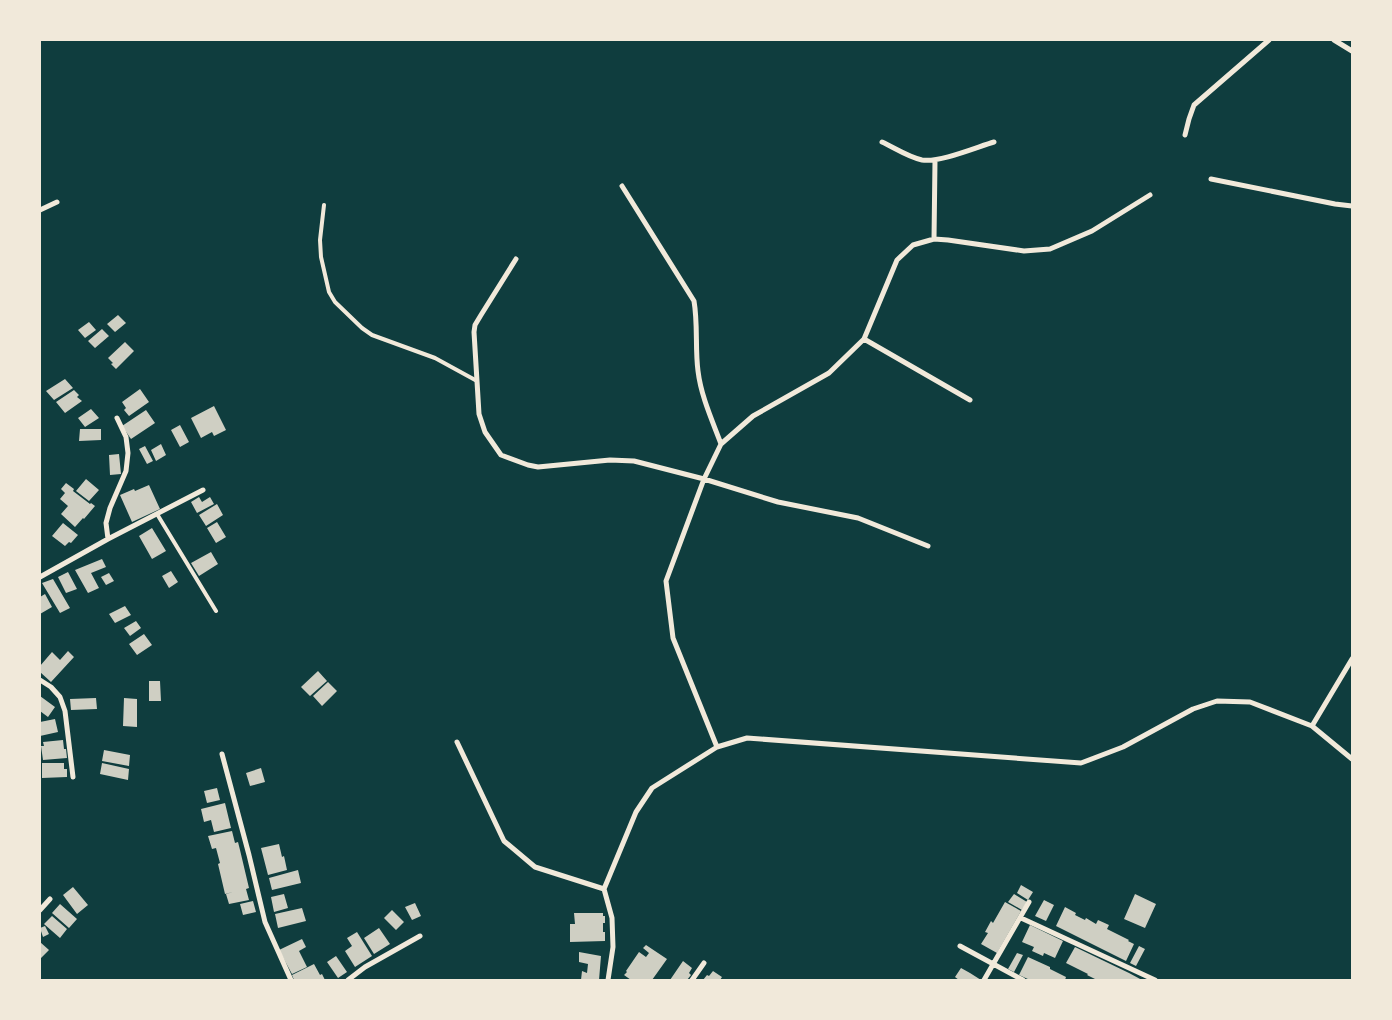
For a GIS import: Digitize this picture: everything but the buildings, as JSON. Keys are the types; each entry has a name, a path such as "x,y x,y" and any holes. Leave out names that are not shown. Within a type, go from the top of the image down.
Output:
{"street":[{"path":"1185,134 1188,119 1194,105 1269,40"},
{"path":"1334,40 1352,51"},
{"path":"882,142 922,160 934,161 994,142"},
{"path":"934,161 934,239"},
{"path":"1211,179 1352,206"},
{"path":"622,186 694,301 697,318 698,369 701,391 721,444"},
{"path":"716,747 673,638 666,581 704,480 721,444 753,416 828,373 864,339 897,260 913,245 934,239 1024,250 1050,249 1092,231 1150,195"},
{"path":"40,210 57,202"},
{"path":"516,259 476,325 474,332 479,414 485,432 502,455 538,467 610,460 634,461 778,502 858,518 928,546"},
{"path":"864,339 970,400"},
{"path":"108,539 106,524 110,508 126,471 128,453 126,437 117,418"},
{"path":"40,577 108,539 203,490"},
{"path":"1312,726 1352,659"},
{"path":"40,680 51,687 60,697 65,711 73,777"},
{"path":"608,980 613,947 612,918 604,889 636,812 652,788 716,747 747,738 1081,763 1123,747 1193,709 1218,701 1250,702 1312,726 1352,759"},
{"path":"458,742 504,841 535,867 604,889"},
{"path":"222,754 265,922 291,980"},
{"path":"40,910 50,899"},
{"path":"984,980 1030,902"},
{"path":"1021,918 1155,980"},
{"path":"348,980 365,967 420,936"},
{"path":"960,946 1023,980"},
{"path":"692,980 704,962"}],"lane":[{"path":"324,205 320,240 321,257 329,292 335,302 372,335 434,358 477,380"},
{"path":"157,514 216,611"}]}
